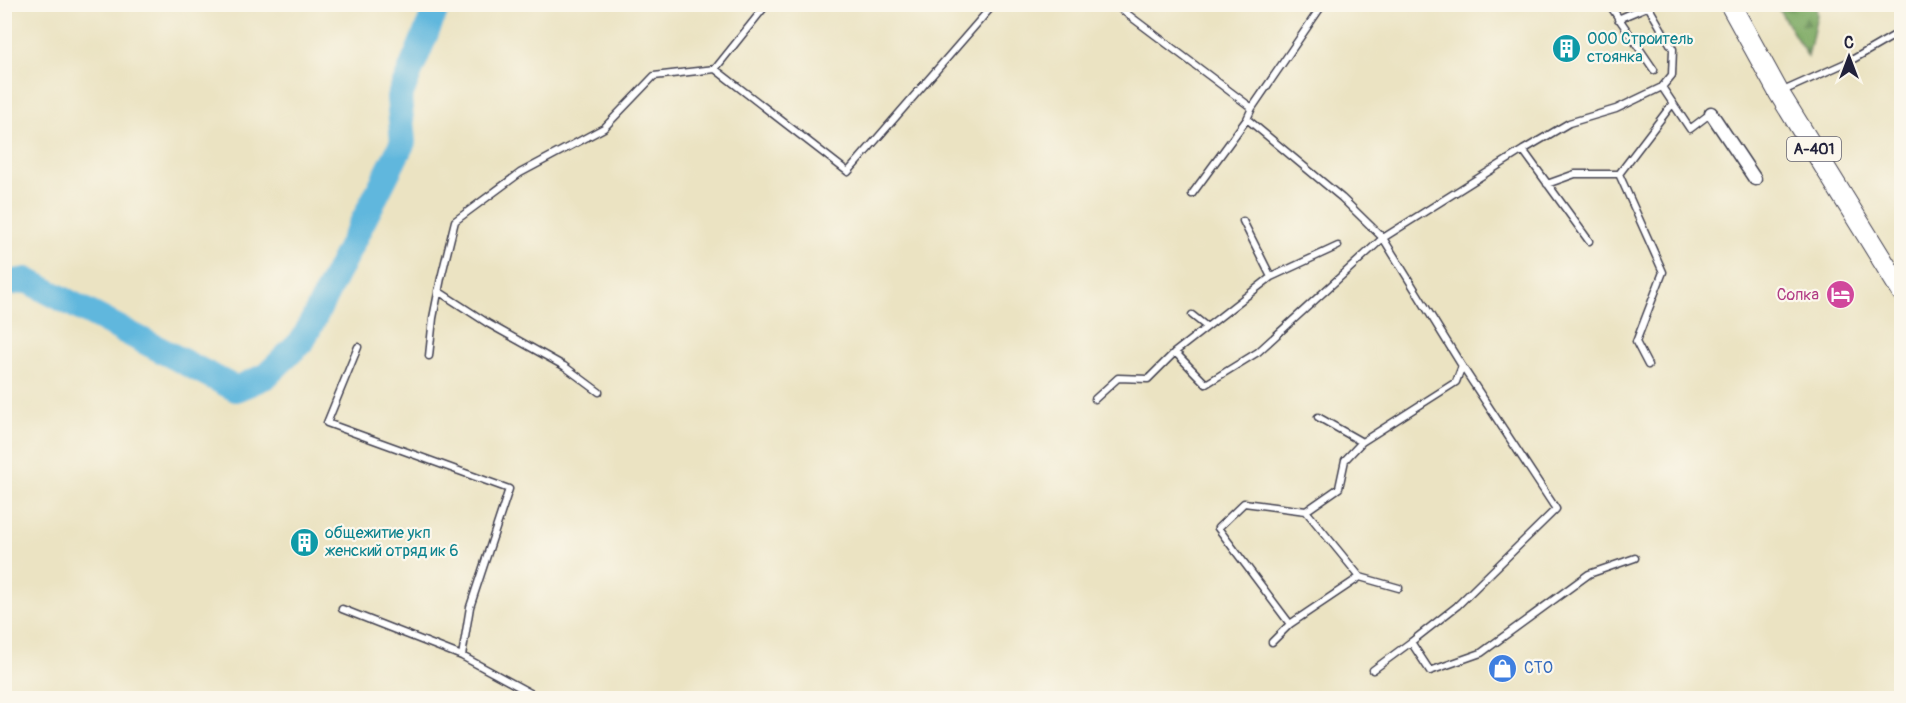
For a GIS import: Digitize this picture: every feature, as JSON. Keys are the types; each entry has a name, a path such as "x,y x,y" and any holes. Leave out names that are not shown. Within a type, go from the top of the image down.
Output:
{"main road":[{"name":"А-401","path":"1730,4 1779,93 1902,292"}],"street":[{"path":"1711,112 1755,179"}],"lane":[{"path":"715,69 767,4"},
{"path":"429,356 438,291 455,221 520,173 604,128 654,76 715,69 848,172 994,4"},
{"path":"1114,4 1252,108"},
{"path":"1192,194 1247,119 1252,108 1323,4"},
{"path":"1609,4 1654,70"},
{"path":"1175,352 1206,384 1258,351 1383,238 1569,123 1616,109 1662,87 1672,75 1673,49 1650,5 1618,19"},
{"path":"1779,93 1850,61 1902,32"},
{"path":"1662,87 1690,129 1711,112"},
{"path":"1619,174 1673,103"},
{"path":"1247,119 1342,198 1383,238 1462,366 1556,509 1457,606 1373,670"},
{"path":"1523,150 1589,241"},
{"path":"1547,184 1575,174 1619,174"},
{"path":"1619,174 1663,272 1636,342 1648,365"},
{"path":"1243,221 1271,277"},
{"path":"1095,399 1118,378 1148,379 1175,352 1271,277 1338,246"},
{"path":"438,291 489,324 564,366 599,392"},
{"path":"1192,315 1207,327"},
{"path":"358,347 327,423 509,489 470,607 462,656"},
{"path":"1290,624 1218,528 1244,503 1306,511 1339,488 1344,460 1362,442 1456,382 1462,366"},
{"path":"1318,417 1362,442"},
{"path":"1306,511 1360,577 1400,588"},
{"path":"1411,642 1430,671 1481,653 1589,574 1635,558"},
{"path":"1272,642 1290,624 1360,577"},
{"path":"342,609 462,656 532,694 531,699"}],"green space":[{"path":"1776,5 1816,5 1817,15 1808,57"}],"waterway":[{"path":"4,284 26,280 236,389 266,376 303,340 403,142 399,98 438,4"}],"place":[{"name":"ООО Строитель стоянка","path":"1566,48"},
{"name":"Сопка","path":"1840,295"},
{"name":"общежитие укп женский отряд ик 6","path":"304,542"},
{"name":"СТО","path":"1503,668"}]}
